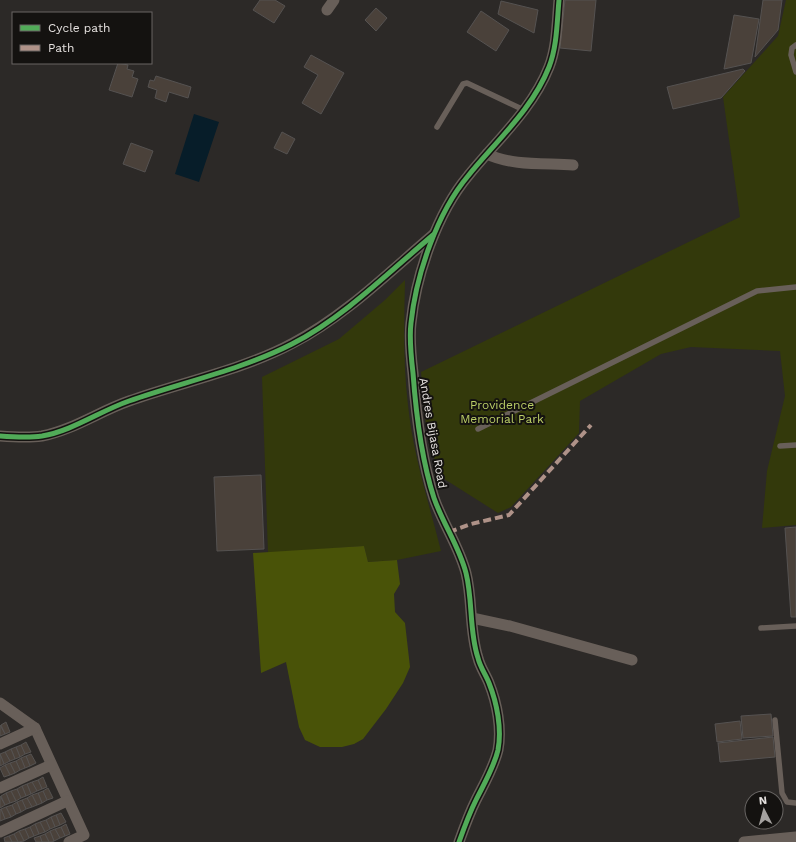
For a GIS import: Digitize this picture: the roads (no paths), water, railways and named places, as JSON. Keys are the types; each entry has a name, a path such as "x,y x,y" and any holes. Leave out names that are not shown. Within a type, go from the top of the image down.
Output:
{"street":[{"path":"327,10 334,0"},
{"name":"Andres Bijasa Road","path":"459,842 498,751 499,729 495,703 489,684 478,659 466,572 459,552 435,500 429,480 415,403 410,339 411,323 418,284 435,234 454,197 467,177 524,110 549,67 554,46 559,0"},
{"path":"488,154 497,159 511,161 573,165"},
{"path":"0,436 31,437 53,433 123,403 235,367 279,350 293,343 332,318 435,234"},
{"path":"472,618 510,626 632,660"},
{"path":"0,703 35,728 67,801 84,835 69,842"},
{"path":"0,744 35,728"},
{"path":"0,788 51,765"},
{"path":"0,832 67,801"},
{"path":"744,842 796,837"}],"lane":[{"path":"796,46 792,48 791,55 796,72"},
{"path":"437,127 463,84 467,83 524,110"},
{"path":"478,429 751,293 796,287"},
{"path":"780,446 796,444"},
{"path":"761,628 796,626"},
{"path":"775,720 782,793 787,802 796,803"}],"water":[{"path":"194,114 219,122 199,182 175,174"}],"park label":[{"name":"Providence Memorial Park","path":"502,412"}]}
